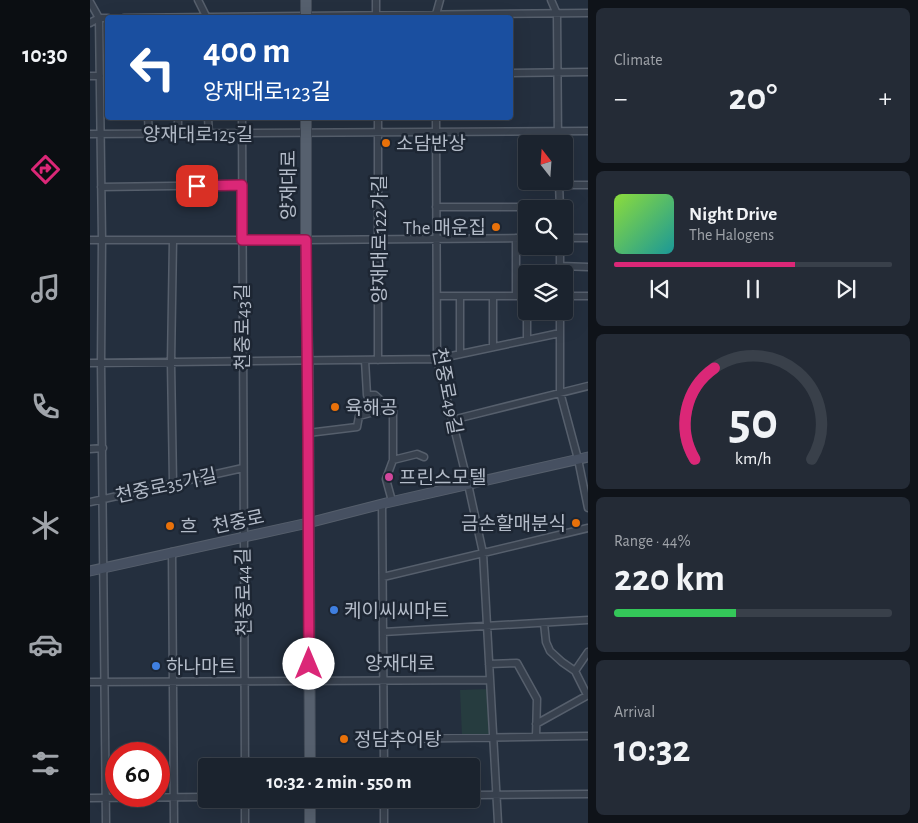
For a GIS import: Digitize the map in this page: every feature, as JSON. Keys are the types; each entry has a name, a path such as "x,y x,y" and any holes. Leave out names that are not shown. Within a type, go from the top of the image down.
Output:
{"main road":[{"path":"306,0 306,15"},
{"name":"양재대로","path":"306,120 310,758"},
{"name":"천중로","path":"90,571 308,523 382,504 588,457"},
{"path":"310,808 310,823"}],"street":[{"path":"198,0 206,15"},
{"path":"376,0 376,15"},
{"path":"435,15 440,0"},
{"path":"551,0 557,14 558,135"},
{"path":"90,2 99,18 106,742"},
{"path":"496,15 588,13"},
{"path":"90,23 99,18 105,18"},
{"path":"513,73 588,72"},
{"path":"90,76 100,76"},
{"path":"148,120 149,134"},
{"path":"178,120 178,134"},
{"path":"208,120 208,134"},
{"name":"천중로43길","path":"242,120 243,537"},
{"name":"양재대로122가길","path":"378,120 378,360"},
{"name":"천중로49길","path":"436,120 437,359 483,553 498,823"},
{"name":"양재대로125길","path":"90,134 588,131"},
{"path":"573,183 588,184"},
{"path":"101,186 242,185"},
{"path":"436,207 518,208"},
{"path":"90,240 516,238 516,296 437,296"},
{"path":"573,238 588,238"},
{"path":"173,240 173,483"},
{"path":"573,266 588,267"},
{"path":"460,296 460,354"},
{"path":"493,348 494,296"},
{"path":"573,296 588,296"},
{"path":"527,320 527,340"},
{"path":"560,320 560,392 578,459 588,508"},
{"path":"90,363 437,359 560,333"},
{"path":"365,360 367,395 375,395 393,411 393,460 386,479 392,502"},
{"path":"452,420 588,386"},
{"path":"308,433 357,427 359,416 390,408"},
{"path":"90,449 103,448"},
{"path":"393,460 418,454 424,457"},
{"name":"천중로35가길","path":"90,502 243,468"},
{"path":"382,504 384,758"},
{"path":"383,577 588,528"},
{"name":"천중로44길","path":"243,537 245,758"},
{"path":"172,552 174,823"},
{"path":"383,632 588,620"},
{"path":"536,724 588,695 575,671 550,651 546,642 544,623"},
{"path":"575,671 588,652"},
{"path":"489,664 517,663 536,699 536,737"},
{"name":"양재대로","path":"309,681 490,680"},
{"path":"90,682 309,681"},
{"path":"384,738 588,736"},
{"path":"480,795 588,794"},
{"path":"170,798 198,797"},
{"path":"90,798 105,798"},
{"path":"106,807 106,823"},
{"path":"245,808 245,823"},
{"path":"384,808 384,823"}],"green space":[{"path":"488,689 491,735 462,736 460,690"}],"place":[{"name":"소담반상","path":"386,143"},
{"name":"The 매운집","path":"496,227"},
{"name":"육해공","path":"335,407"},
{"name":"프린스모텔","path":"389,477"},
{"name":"금손할매분식","path":"576,523"},
{"name":"흐","path":"170,526"},
{"name":"케이씨씨마트","path":"334,610"},
{"name":"하나마트","path":"156,666"},
{"name":"정담추어탕","path":"344,739"}],"route":[{"path":"197,186 242,185 242,240 306,240 309,664"}]}
